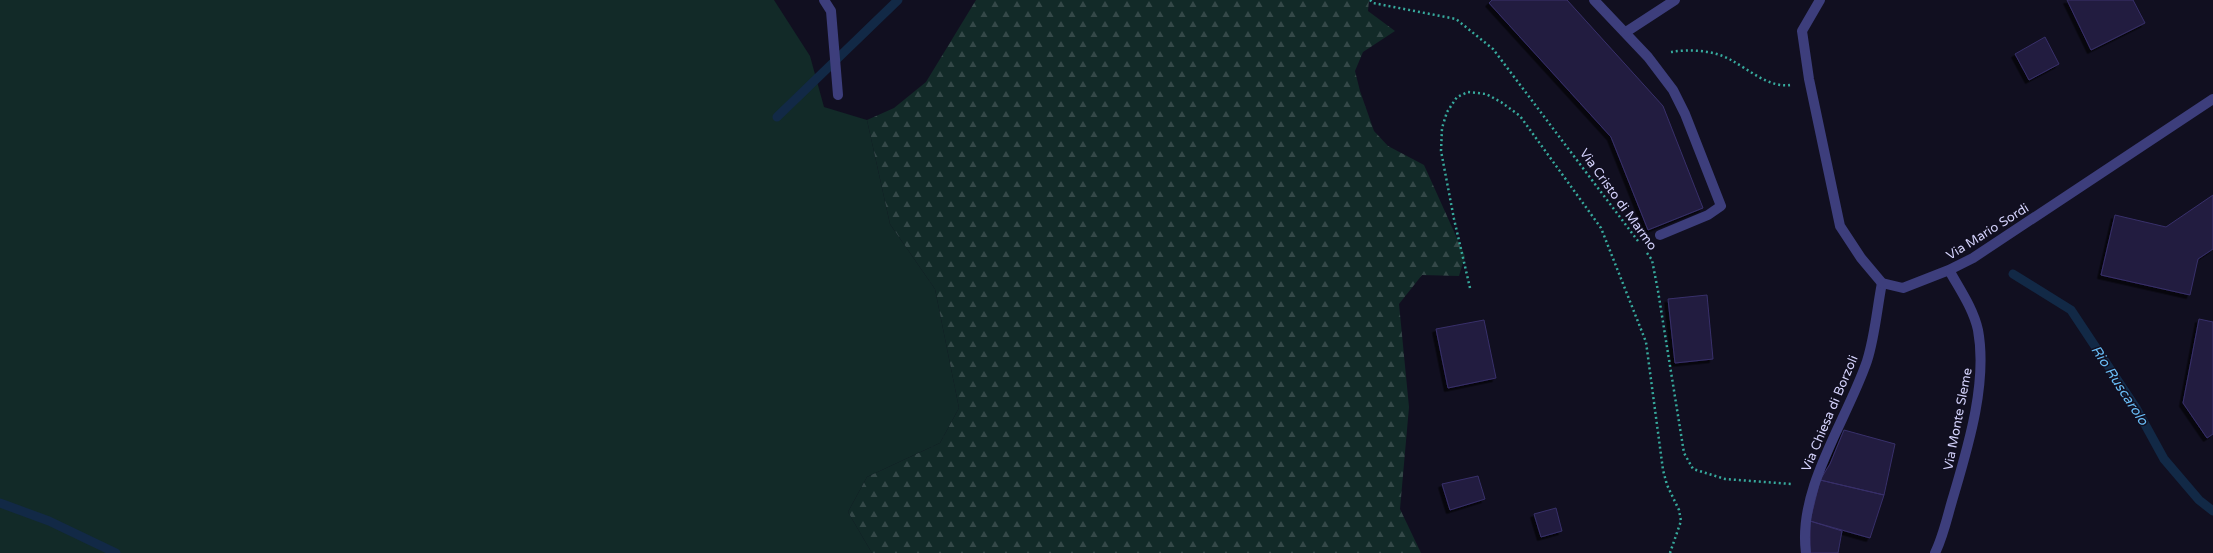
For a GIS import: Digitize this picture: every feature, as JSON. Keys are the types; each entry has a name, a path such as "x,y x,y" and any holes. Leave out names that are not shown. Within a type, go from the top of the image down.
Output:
{"street":[{"path":"824,0 832,11 838,95"},
{"path":"1594,0 1626,32 1648,57 1673,90 1685,114 1721,206 1708,215 1660,235"},
{"path":"1626,32 1675,0"},
{"path":"1820,0 1802,31 1809,79 1840,226 1861,258 1882,283"},
{"name":"Via Mario Sordi","path":"1882,283 1903,288 1949,270 1973,258 2213,99"},
{"name":"Via Monte Sleme","path":"1935,553 1963,464 1977,400 1981,361 1978,329 1965,295 1949,270"},
{"name":"Via Chiesa di Borzoli","path":"1806,553 1804,540 1813,486 1867,359 1882,283"}],"path":[{"name":"Via Cristo di Marmo","path":"1370,0 1373,3 1456,19 1493,49 1642,247"},
{"path":"1648,57 1683,50 1701,51 1730,59 1764,80 1788,86 1809,79"},
{"path":"1470,288 1454,219 1442,151 1442,128 1447,112 1458,97 1468,92 1486,94 1501,102 1520,116 1601,228 1646,342 1663,470 1667,485 1679,510 1681,521 1670,553"},
{"name":"Via Cristo di Marmo","path":"1646,252 1652,260 1658,291 1684,453 1692,469 1725,478 1813,486"}],"green space":[{"path":"0,0 774,0 810,56 824,107 867,120 890,224 935,289 959,408 940,443 867,477 848,512 872,553 0,553"},
{"path":"976,0 1369,0 1368,11 1395,31 1363,52 1355,71 1360,91 1374,131 1388,146 1424,165 1465,256 1459,276 1422,275 1399,304 1409,407 1400,509 1421,553 872,553 848,512 867,477 940,443 959,408 935,289 890,224 867,120 894,108 926,82"}],"building":[{"path":"1492,0 1567,0 1663,106 1703,208 1648,230 1611,137 1489,3"},
{"path":"2067,0 2133,0 2145,23 2091,50"},
{"path":"2045,37 2059,64 2029,80 2015,54"},
{"path":"2213,195 2213,249 2198,259 2190,295 2101,275 2115,215 2166,227"},
{"path":"1707,295 1713,359 1675,363 1668,299"},
{"path":"2199,319 2213,322 2213,434 2207,438 2183,403"},
{"path":"1484,320 1496,378 1448,388 1436,329"},
{"path":"1844,430 1895,444 1884,495 1820,480 1830,464"},
{"path":"1478,476 1485,499 1450,510 1442,484"},
{"path":"1820,480 1884,495 1870,538 1810,521"},
{"path":"1556,508 1562,531 1541,537 1534,514"},
{"path":"1810,521 1842,531 1838,553 1810,553"}],"waterway":[{"path":"777,117 898,0"},
{"name":"Rio Ruscarolo","path":"2013,274 2071,310 2136,408 2164,459 2199,500 2213,511"},
{"path":"0,503 49,521 116,553"}]}
